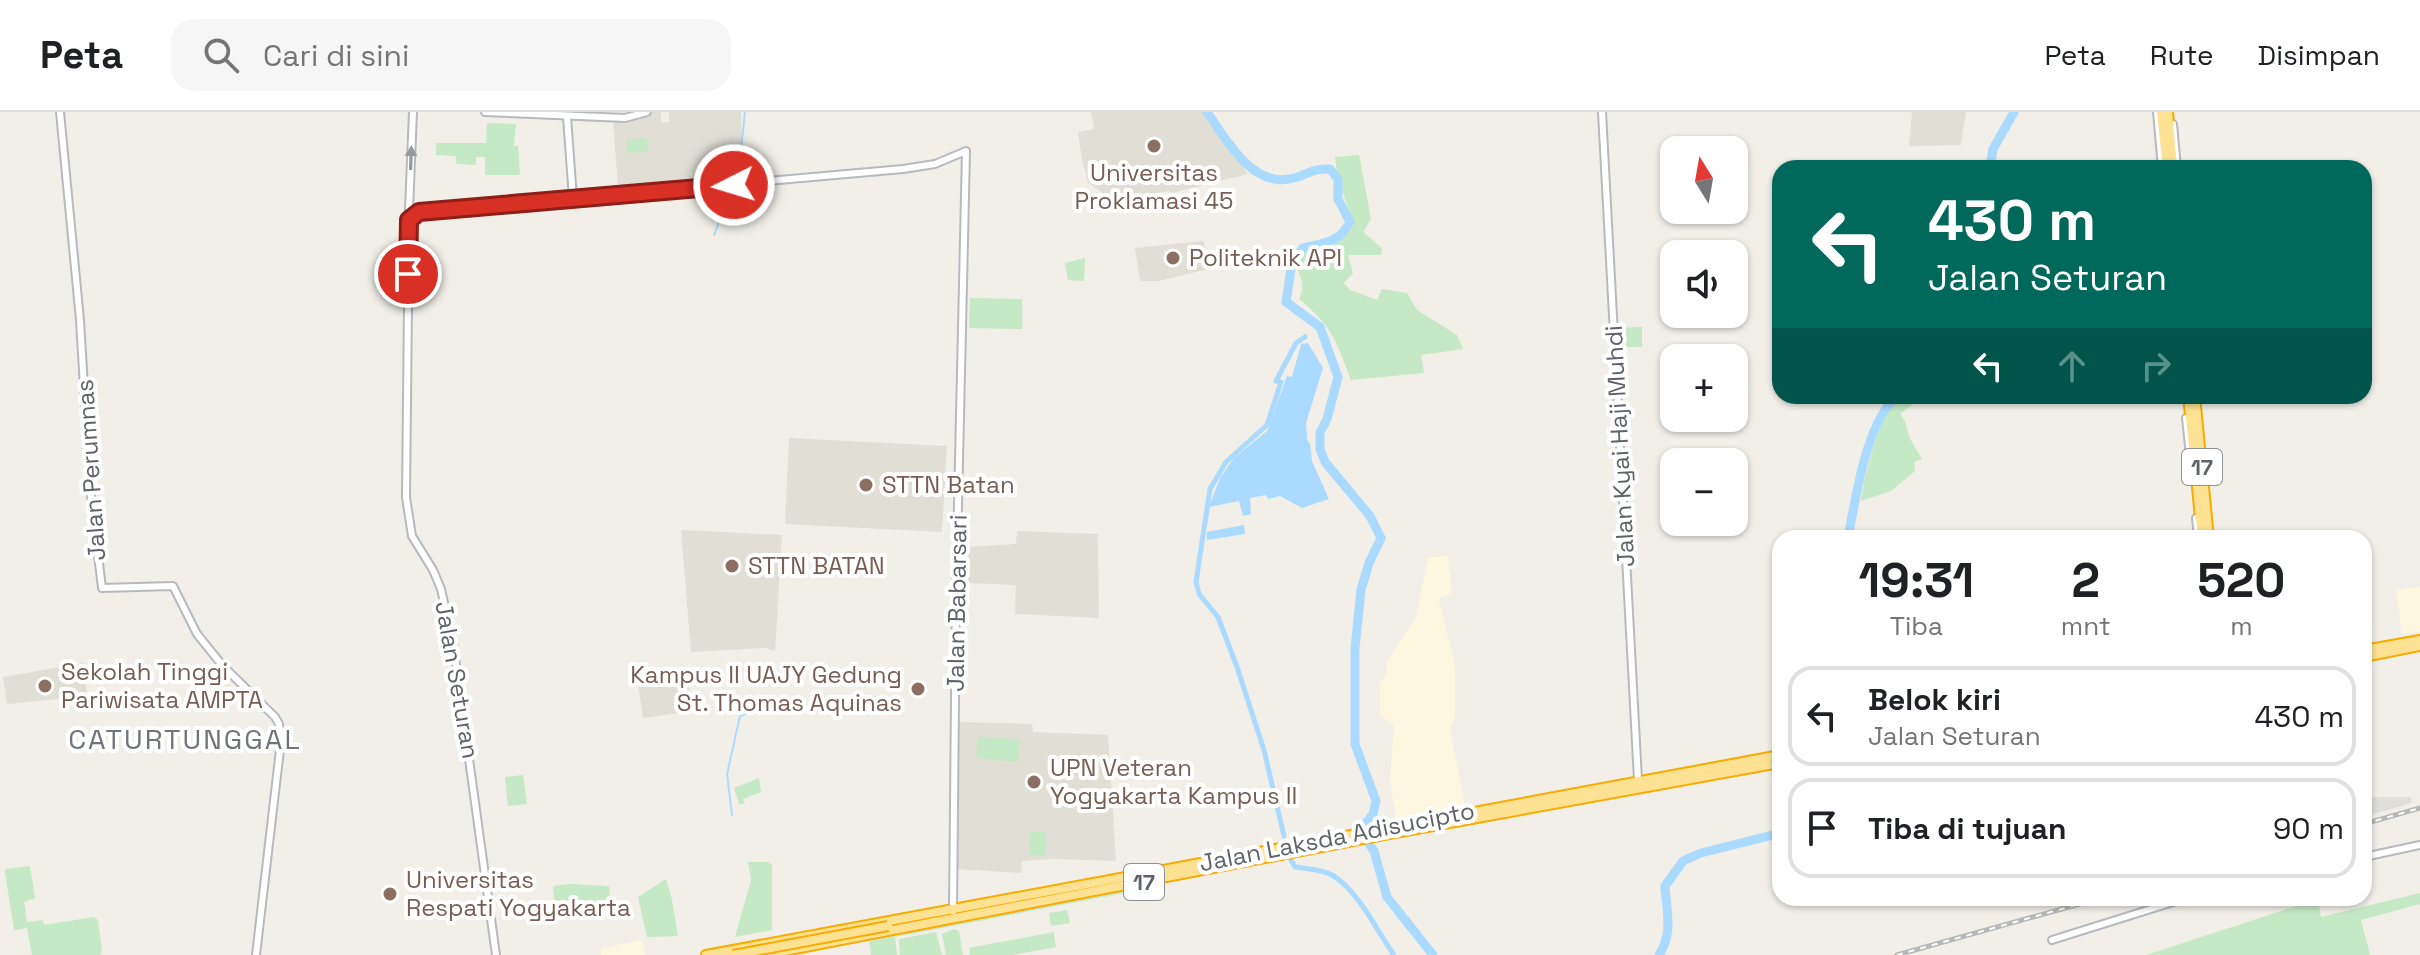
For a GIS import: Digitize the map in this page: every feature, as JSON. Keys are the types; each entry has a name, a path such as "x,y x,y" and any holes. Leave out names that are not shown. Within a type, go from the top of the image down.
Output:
{"highway":[{"path":"2159,112 2163,160"},
{"path":"2170,112 2174,160"},
{"name":"17","path":"2187,404 2199,530"},
{"name":"17","path":"2198,404 2210,530"},
{"path":"2372,649 2420,640"},
{"path":"2372,655 2420,646"},
{"name":"Jalan Laksda Adisucipto","path":"1383,832 1638,780 1772,756"},
{"name":"Jalan Laksda Adisucipto","path":"706,955 1772,764"},
{"name":"Jalan Laksda Adisucipto","path":"764,955 1350,838"},
{"name":"17","path":"736,955 935,914"},
{"path":"736,955 766,944"}],"street":[{"name":"Jalan Perumnas","path":"60,112 80,320 90,488 102,588 173,586 197,634 222,665 275,717 280,729 256,955"},
{"path":"413,112 410,203 419,212"},
{"path":"485,112 625,118 647,112"},
{"name":"Jalan Kyai Haji Muhdi","path":"1602,112 1638,780"},
{"path":"409,220 419,212 573,198 567,117"},
{"name":"Jalan Babarsari","path":"573,198 921,167 966,151 953,911"},
{"name":"Jalan Seturan","path":"410,203 408,520 415,542 441,589 453,643 496,955"},
{"path":"2372,855 2420,845"},
{"path":"2052,940 2159,906"}],"shaded area":[{"path":"661,112 661,122 669,122 669,112 741,112 742,141 733,178 618,188 613,120 641,117"},
{"name":"Universitas Proklamasi 45","path":"1091,112 1203,112 1248,174 1172,193 1168,191 1119,201 1110,199 1088,182 1082,160 1078,132 1094,129"},
{"path":"1912,112 1966,112 1961,145 1909,146"},
{"name":"Politeknik API","path":"1203,241 1213,268 1158,281 1140,281 1135,248"},
{"name":"STTN Batan","path":"789,438 947,446 942,532 785,524"},
{"name":"STTN BATAN","path":"681,530 782,535 775,651 765,648 691,652"},
{"path":"1017,531 1098,534 1099,618 1015,614 1016,585 964,583 965,547 1016,544"},
{"path":"1448,556 1452,594 1441,597 1439,601 1455,666 1455,718 1450,728 1465,806 1396,818 1390,781 1394,725 1380,715 1380,683 1393,652 1416,617 1428,558"},
{"path":"2420,587 2420,632 2402,634 2396,590"},
{"name":"Sekolah Tinggi Pariwisata AMPTA","path":"84,663 87,696 7,704 3,677"},
{"path":"686,669 693,711 643,718 637,677"},
{"name":"UPN Veteran Yogyakarta Kampus II","path":"959,722 1032,724 1033,732 1108,735 1116,861 1022,861 1021,873 956,869"},
{"path":"2372,797 2411,797 2412,803 2372,815"},
{"path":"642,940 645,955 601,955 601,948"}],"green space":[{"path":"487,123 516,124 514,146 518,146 520,175 485,175 485,157 476,157 476,165 456,164 456,156 436,155 436,143 486,143"},
{"path":"647,138 648,152 628,153 627,139"},
{"path":"1359,155 1371,219 1363,232 1382,248 1381,255 1348,255 1353,273 1344,283 1350,290 1377,300 1382,289 1407,293 1417,310 1457,335 1463,349 1421,355 1424,373 1351,380 1332,335 1299,299 1302,282 1295,266 1306,251 1328,255 1354,224 1338,179 1335,157"},
{"path":"1085,258 1084,281 1068,280 1065,263"},
{"path":"970,298 1022,299 1022,329 969,328"},
{"path":"1642,327 1642,347 1615,347 1615,328"},
{"path":"1896,404 1913,404 1900,414 1922,459 1914,462 1915,471 1891,491 1861,501 1876,439"},
{"path":"977,737 1020,739 1018,762 977,758"},
{"path":"523,775 527,804 508,806 505,777"},
{"path":"759,778 761,792 743,799 745,804 739,804 734,788"},
{"path":"1030,832 1045,832 1045,855 1029,855"},
{"path":"748,862 768,862 772,865 772,930 735,937 751,880"},
{"path":"30,866 35,898 24,902 27,922 43,920 44,925 94,917 98,920 100,955 32,955 27,928 14,930 5,872 6,869"},
{"path":"666,879 678,936 647,937 638,897"},
{"path":"553,886 609,886 611,905 556,915"},
{"path":"1140,887 1140,890 895,937 897,955 871,955 869,941"},
{"path":"2420,893 2420,904 2361,920 2370,955 2146,955 2296,906 2319,906 2321,917"},
{"path":"1067,910 1070,923 1051,926 1049,913"},
{"path":"954,929 959,931 963,955 946,955 942,934"},
{"path":"936,932 942,955 900,955 899,939"},
{"path":"1054,932 1056,947 1013,955 970,955 969,948"}],"water":[{"path":"1308,343 1323,368 1306,423 1307,439 1312,461 1329,499 1302,508 1280,496 1250,498 1251,514 1243,516 1239,501 1209,507 1220,478 1234,458 1267,431 1287,376 1292,377 1301,344"},
{"path":"1244,525 1245,534 1207,540 1207,532"}],"waterway":[{"path":"735,178 745,112"},
{"path":"1207,112 1231,147 1251,168 1263,175 1289,179 1330,169 1338,179 1338,199 1350,222 1336,238 1303,248 1292,262 1286,302 1320,327 1338,377 1320,433 1320,449 1325,462 1370,516 1381,538 1361,590 1355,648 1355,744 1376,801 1373,814 1360,831 1374,851 1387,897 1433,955"},
{"path":"1991,160 1993,149 2014,112"},
{"path":"714,235 730,192"},
{"path":"1284,836 1264,750 1237,667 1218,617 1199,594 1196,582 1210,489 1226,462 1267,425 1281,382 1276,381 1296,343 1305,337"},
{"path":"1850,530 1864,461 1879,421 1890,404"},
{"path":"776,705 777,700"},
{"path":"732,815 727,774 740,716 750,712"},
{"path":"760,713 769,713"},
{"path":"1659,955 1668,929 1665,886 1683,861 1701,853 1772,835"},
{"path":"1291,860 1295,867 1332,875 1350,890 1394,955"}],"railway":[{"path":"2372,822 2420,808"},
{"path":"1897,955 2072,906"}],"place":[{"name":"Universitas Proklamasi 45","path":"1154,146"},
{"name":"Politeknik API","path":"1173,258"},
{"name":"STTN Batan","path":"866,485"},
{"name":"STTN BATAN","path":"732,566"},
{"name":"Sekolah Tinggi Pariwisata AMPTA","path":"45,686"},
{"name":"Kampus II UAJY Gedung St. Thomas Aquinas","path":"918,689"},
{"name":"UPN Veteran Yogyakarta Kampus II","path":"1034,782"},
{"name":"Universitas Respati Yogyakarta","path":"390,894"}],"district":[{"name":"CATURTUNGGAL","path":"185,739"}],"route":[{"path":"408,274 409,220 419,212 734,185"}]}
